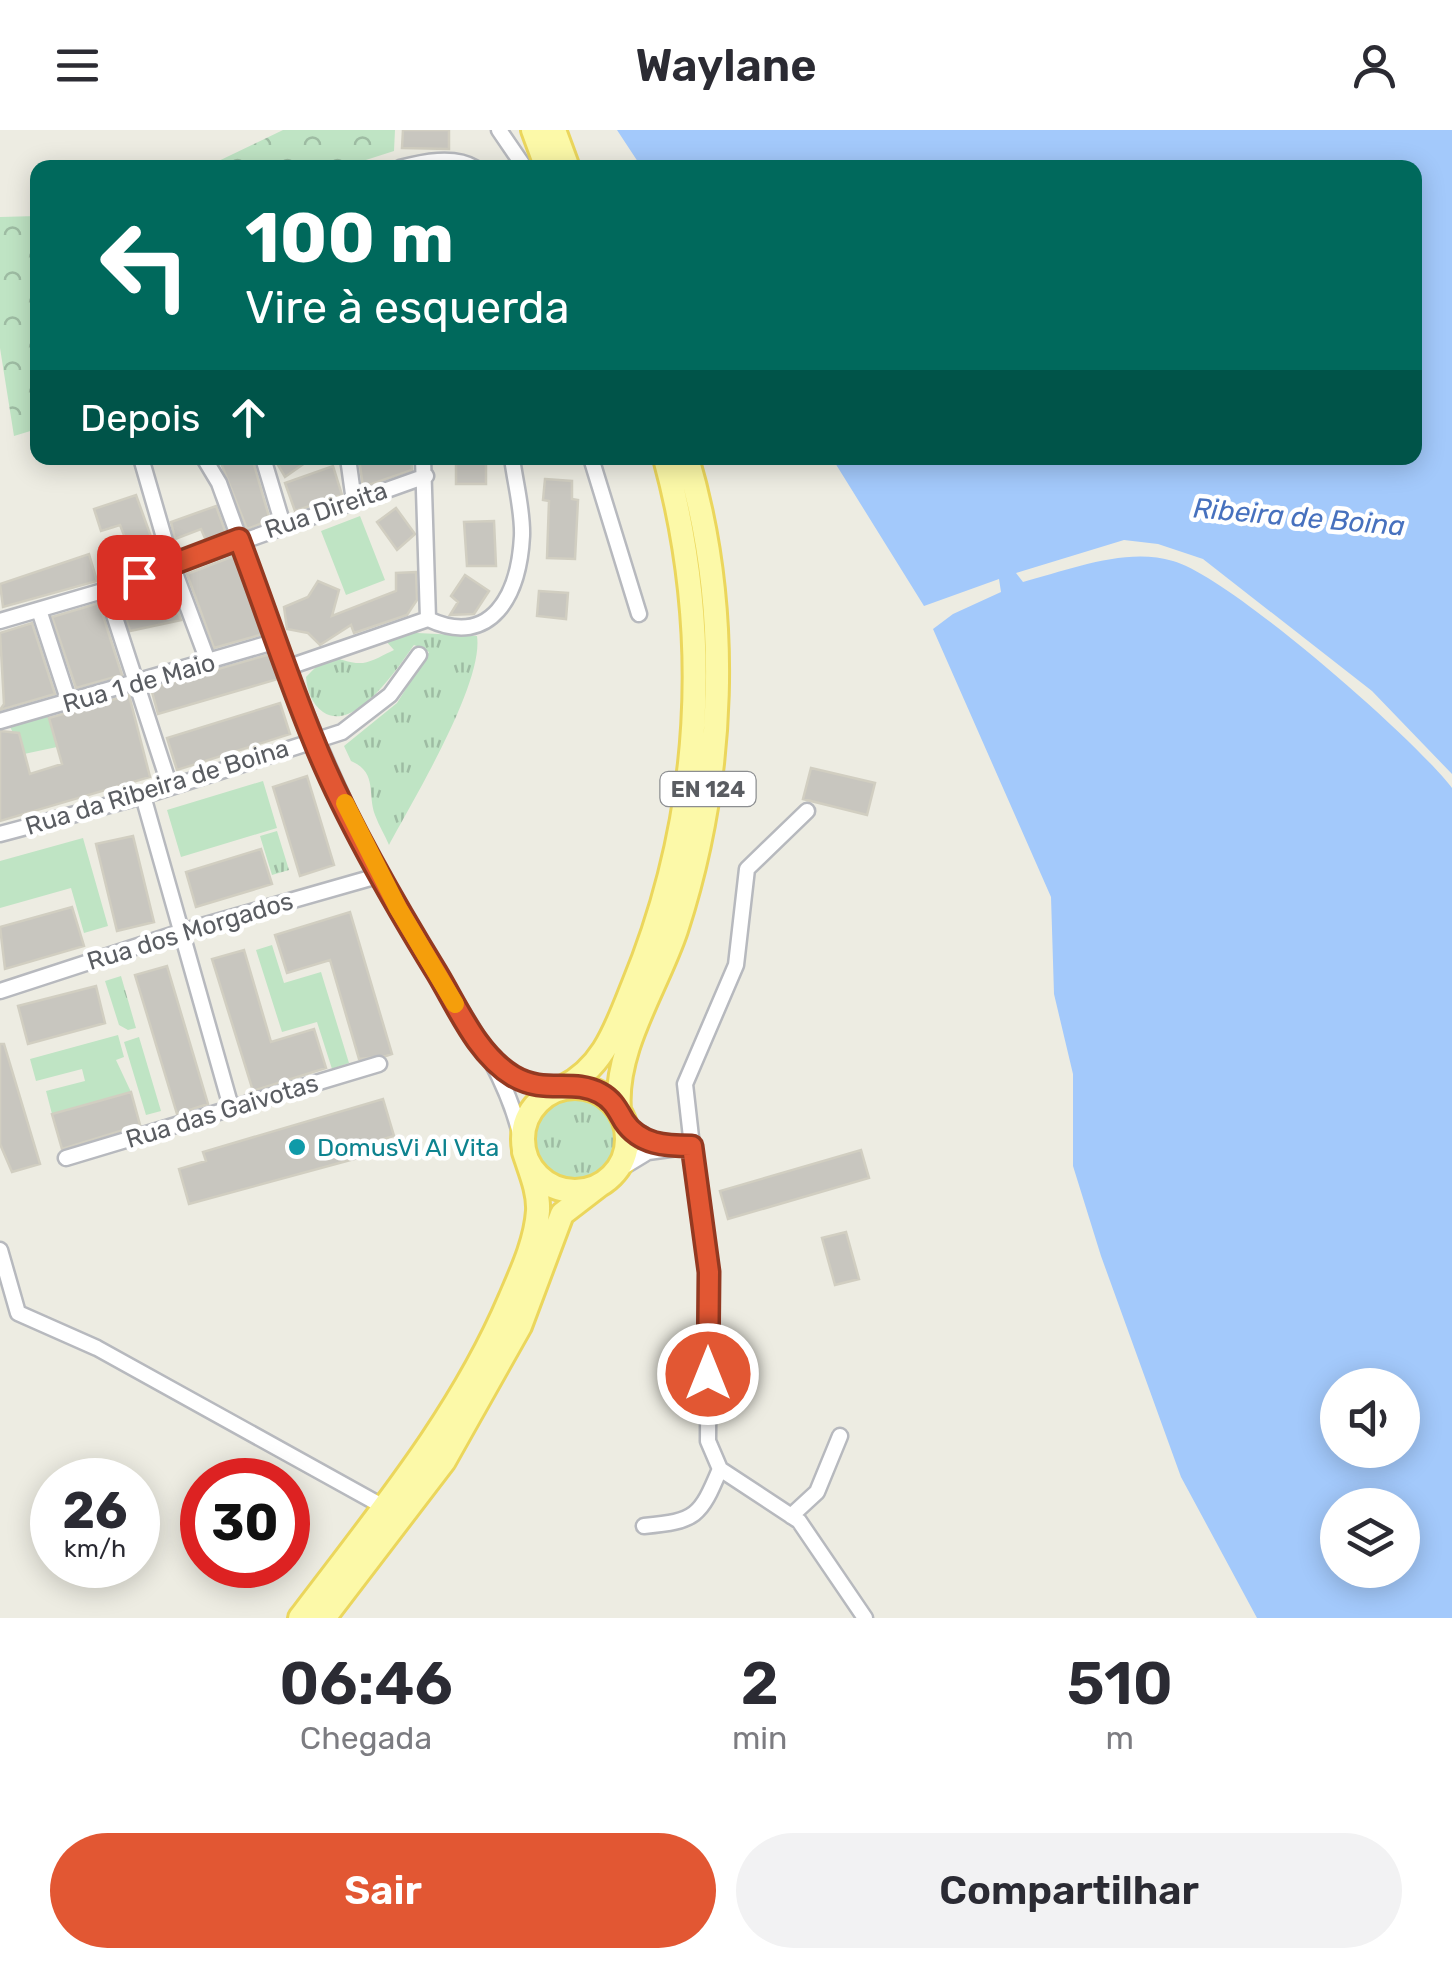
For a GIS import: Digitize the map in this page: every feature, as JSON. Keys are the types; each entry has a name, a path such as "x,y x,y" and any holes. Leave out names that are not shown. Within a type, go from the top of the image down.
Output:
{"main road":[{"path":"533,130 545,160"},
{"path":"554,130 565,160"},
{"name":"EN 124","path":"523,1147 530,1111 593,1069 619,1021 663,907 687,797 696,713 697,631 690,566 668,465"},
{"name":"EN 124","path":"608,1178 628,1140 622,1117 621,1070 676,930 692,874 712,749 718,665 713,588 688,465"},
{"path":"558,1089 594,1090 622,1117"},
{"path":"523,1147 541,1179 554,1187 586,1190 608,1178"},
{"path":"300,1618 466,1389 523,1268 538,1209 523,1147"},
{"path":"324,1618 444,1460 520,1326 562,1214 608,1178"}],"street":[{"path":"499,130 519,160"},
{"path":"143,465 172,564 209,664"},
{"path":"207,465 289,667 313,740 381,875 507,1091 523,1147"},
{"path":"265,465 283,525"},
{"path":"349,465 354,500"},
{"path":"425,465 428,618"},
{"path":"289,667 428,618 449,628 469,630 492,620 507,592 522,535 513,465"},
{"path":"593,465 639,614"},
{"name":"Rua Direita","path":"0,621 106,590 239,539 426,476"},
{"path":"106,590 170,787"},
{"path":"39,610 70,702"},
{"name":"Rua 1 de Maio","path":"0,721 209,664 278,641"},
{"name":"Rua da Ribeira de Boina","path":"0,834 143,796 342,732 390,694 419,655"},
{"path":"143,796 232,1107"},
{"path":"807,812 747,869 736,965 685,1084 709,1272 708,1441 720,1468 792,1516 834,1567 865,1618"},
{"name":"Rua dos Morgados","path":"0,991 180,932 381,875"},
{"path":"484,1050 512,1075 558,1089"},
{"name":"Rua das Gaivotas","path":"66,1158 379,1064"},
{"path":"622,1117 649,1142 692,1146"},
{"path":"608,1178 664,1146"},
{"path":"0,1250 18,1313 96,1348 384,1507"},
{"path":"792,1516 817,1492 840,1436"},
{"path":"644,1526 682,1523 703,1510 720,1468"}],"green space":[{"path":"283,130 395,130 394,151 366,160 221,160"},
{"path":"30,216 30,431 14,436 0,348 0,217"},
{"path":"360,516 385,580 346,595 321,531"},
{"path":"398,632 477,636 470,682 459,711 389,845 375,815 365,771 351,761 344,746 397,703 429,652 414,645 375,695 349,714 335,716 319,709 306,677 330,658 363,663 378,658 394,650 385,640"},
{"path":"48,714 57,747 24,754 9,725"},
{"path":"263,781 277,828 181,857 167,810"},
{"path":"277,831 289,870 272,875 260,836"},
{"path":"83,838 108,926 84,933 71,888 0,908 0,861"},
{"path":"272,945 284,983 321,972 349,1063 332,1069 317,1022 282,1032 256,950"},
{"path":"121,976 136,1028 128,1030 119,1025 105,981"},
{"path":"118,1035 124,1057 116,1060 131,1092 52,1114 46,1091 85,1081 82,1069 36,1081 30,1059"},
{"path":"139,1037 161,1111 146,1115 124,1042"},
{"path":"575,1100 605,1113 618,1143 605,1173 575,1186 545,1173 532,1143 545,1113"}],"water":[{"name":"Ribeira de Boina","path":"617,130 1452,130 1452,774 1372,691 1203,559 1158,544 1124,540 1016,573 1023,582 1117,558 1155,557 1200,573 1320,662 1401,734 1452,788 1452,1618 1257,1618 1181,1477 1101,1256 1073,1166 1073,1074 1054,994 1051,897 933,629 953,614 1001,592 999,579 924,606 836,465 1422,465 1422,160 637,160"}],"building":[{"path":"403,130 449,130 449,149 402,148"},
{"path":"222,465 254,465 270,520 247,529"},
{"path":"278,465 302,465 285,477"},
{"path":"360,465 412,465 412,470 363,487"},
{"path":"456,465 486,465 486,484 456,484"},
{"path":"333,466 342,495 295,511 285,483"},
{"path":"545,479 572,481 572,499 578,500 575,559 547,558 549,501 543,500"},
{"path":"136,495 159,559 143,565 138,551 131,553 120,525 101,531 94,509"},
{"path":"216,506 227,536 207,543 201,529 175,539 171,522"},
{"path":"396,508 415,534 397,550 377,522"},
{"path":"494,521 496,566 467,566 464,522"},
{"path":"89,554 97,581 3,607 0,584"},
{"path":"234,556 263,634 214,648 187,574"},
{"path":"416,572 417,600 407,615 354,633 351,625 320,645 308,633 287,629 284,607 308,597 318,581 339,590 332,616 396,591 396,573"},
{"path":"465,575 489,591 474,614 450,615 458,602 451,596"},
{"path":"167,582 181,620 130,631 119,597"},
{"path":"539,591 568,593 566,619 537,616"},
{"path":"99,603 122,675 76,688 52,617"},
{"path":"32,623 55,694 0,710 4,704 0,633"},
{"path":"271,654 278,679 158,714 151,688"},
{"path":"129,695 150,777 0,821 0,731 19,733 30,774 62,764 49,718"},
{"path":"280,703 290,734 177,770 167,738"},
{"path":"811,768 875,783 867,815 803,799"},
{"path":"307,776 334,865 300,876 273,787"},
{"path":"133,836 154,922 117,931 96,844"},
{"path":"261,849 272,884 196,907 186,872"},
{"path":"72,907 84,946 5,969 0,927"},
{"path":"350,912 392,1054 386,1056 359,1059 330,960 287,973 275,935"},
{"path":"244,950 271,1042 314,1029 326,1068 253,1091 212,959"},
{"path":"167,966 208,1104 177,1114 135,975"},
{"path":"96,986 105,1023 28,1044 18,1006"},
{"path":"0,1044 4,1044 40,1164 12,1172 0,1144"},
{"path":"131,1092 140,1125 62,1149 52,1114"},
{"name":"DomusVi Al Vita","path":"383,1099 394,1136 373,1142 376,1153 189,1204 179,1169 206,1161 203,1152"},
{"path":"861,1150 869,1178 728,1219 720,1191"},
{"path":"846,1232 859,1279 835,1285 822,1238"}],"slow traffic":[{"path":"345,803 398,908 455,1004"}],"place":[{"name":"DomusVi Al Vita","path":"297,1147"}],"route":[{"path":"139,577 239,539 313,740 398,908 484,1050 512,1075 532,1083 554,1090 578,1086 594,1090 608,1098 625,1124 649,1142 692,1146 709,1272 708,1374"}]}
